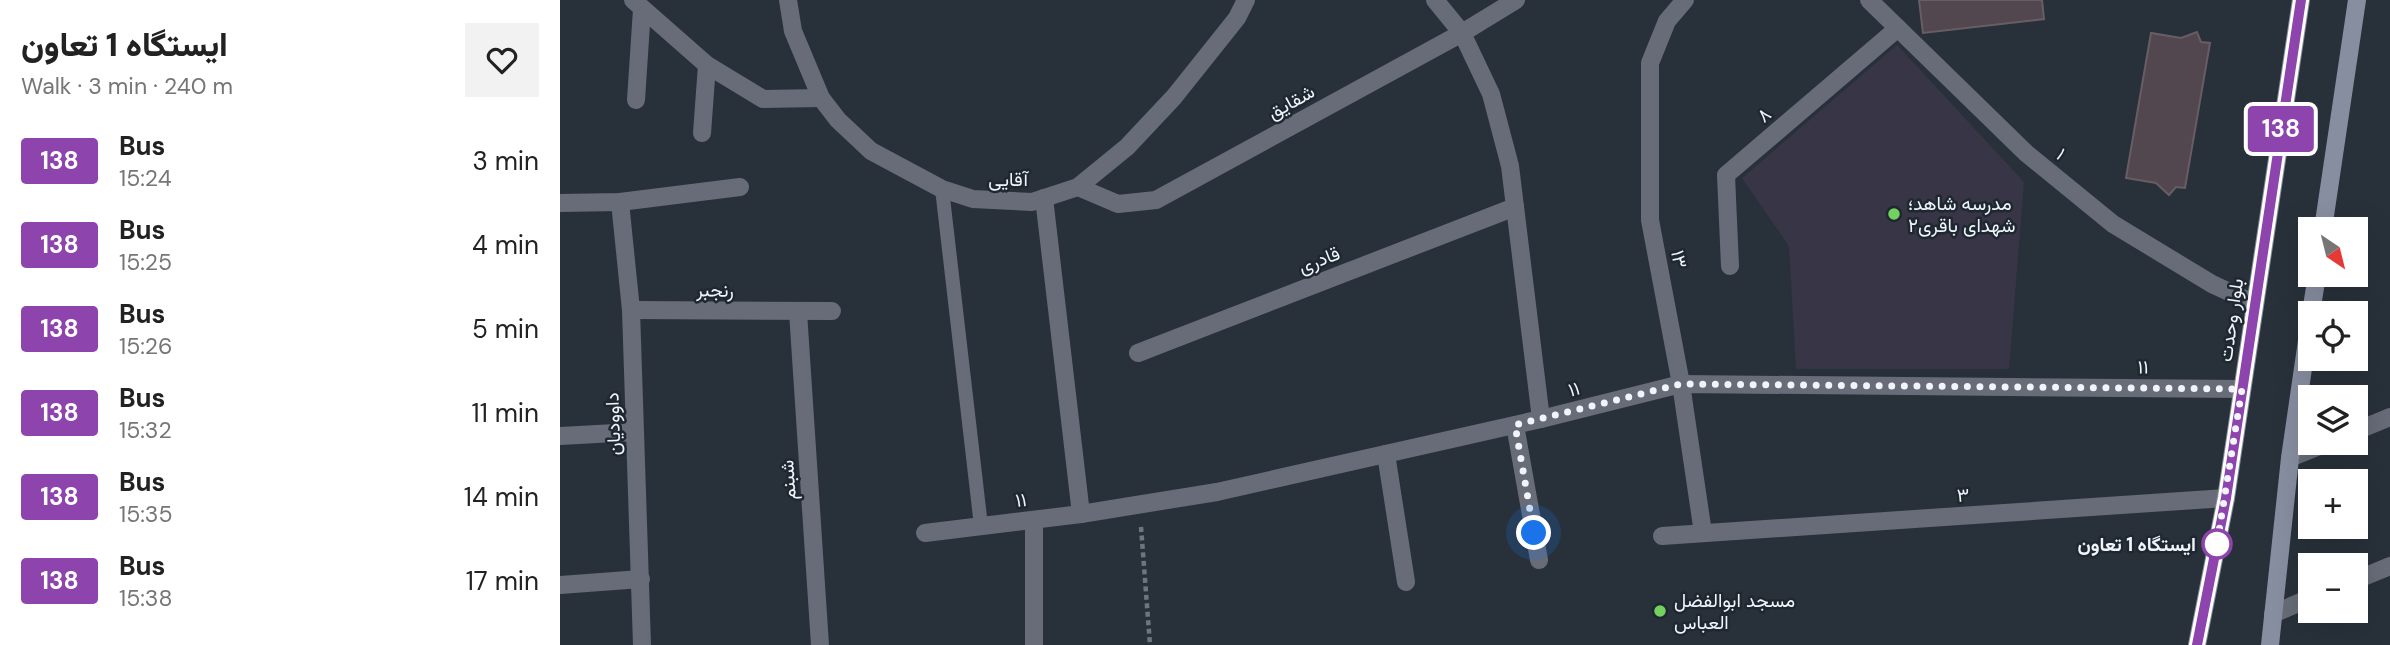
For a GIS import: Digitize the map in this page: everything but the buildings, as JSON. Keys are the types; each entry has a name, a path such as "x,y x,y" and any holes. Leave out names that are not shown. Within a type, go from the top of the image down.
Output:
{"main road":[{"name":"بلوار وحدت","path":"2197,645 2226,498 2301,0"},
{"path":"2325,217 2357,0"},
{"path":"2270,645 2290,458 2303,371"}],"street":[{"name":"آقایی","path":"788,0 793,31 821,98 838,121 871,151 942,189 972,200 1032,202 1078,187 1127,147 1174,96 1237,18 1246,0"},
{"path":"1435,0 1462,33 1492,94 1510,166 1541,419"},
{"name":"شقایق","path":"1078,187 1118,204 1156,200 1462,33 1516,0"},
{"name":"۱۳","path":"1685,0 1667,21 1650,62 1650,220 1681,384 1703,533"},
{"name":"۱","path":"1869,0 2026,153 2113,224 2212,284 2255,304"},
{"path":"638,4 706,65 763,99 821,98"},
{"path":"636,100 638,4"},
{"name":"۸","path":"1730,266 1726,175 1898,28"},
{"path":"702,133 706,65"},
{"path":"560,203 620,202 740,187"},
{"path":"1044,198 1081,514"},
{"name":"داوودیان","path":"620,202 631,310 642,645"},
{"name":"قادری","path":"1138,353 1515,207"},
{"name":"رنجبر","path":"631,310 832,310"},
{"name":"شبنم","path":"797,312 820,645"},
{"name":"۱۱","path":"925,533 1081,514 1216,492 1541,419 1681,384 2242,389"},
{"path":"2368,426 2390,417"},
{"path":"1515,425 1539,560"},
{"path":"560,436 634,432"},
{"path":"1386,454 1406,582"},
{"path":"2290,458 2298,455"},
{"name":"۳","path":"1662,536 2226,498"},
{"path":"1034,520 1034,645"},
{"path":"2368,575 2390,566"},
{"path":"560,585 641,579"},
{"path":"2273,614 2298,603"}],"lane":[{"path":"942,189 981,526"}],"path":[{"path":"1139,505 1150,645"}],"shaded area":[{"name":"مدرسه شاهد؛ شهدای باقری۲","path":"1897,45 2024,182 2009,369 1796,369 1789,246 1742,178"}],"bus line":[{"name":"138","path":"2197,645 2226,498 2301,0"}],"place":[{"name":"مدرسه شاهد؛ شهدای باقری۲","path":"1894,214"},
{"name":"ایستگاه 1 تعاون","path":"2217,544"},
{"name":"مسجد ابوالفضل العباس","path":"1660,611"}],"route":[{"path":"1534,533 1515,425 1681,384 2242,389 2217,544"}]}
